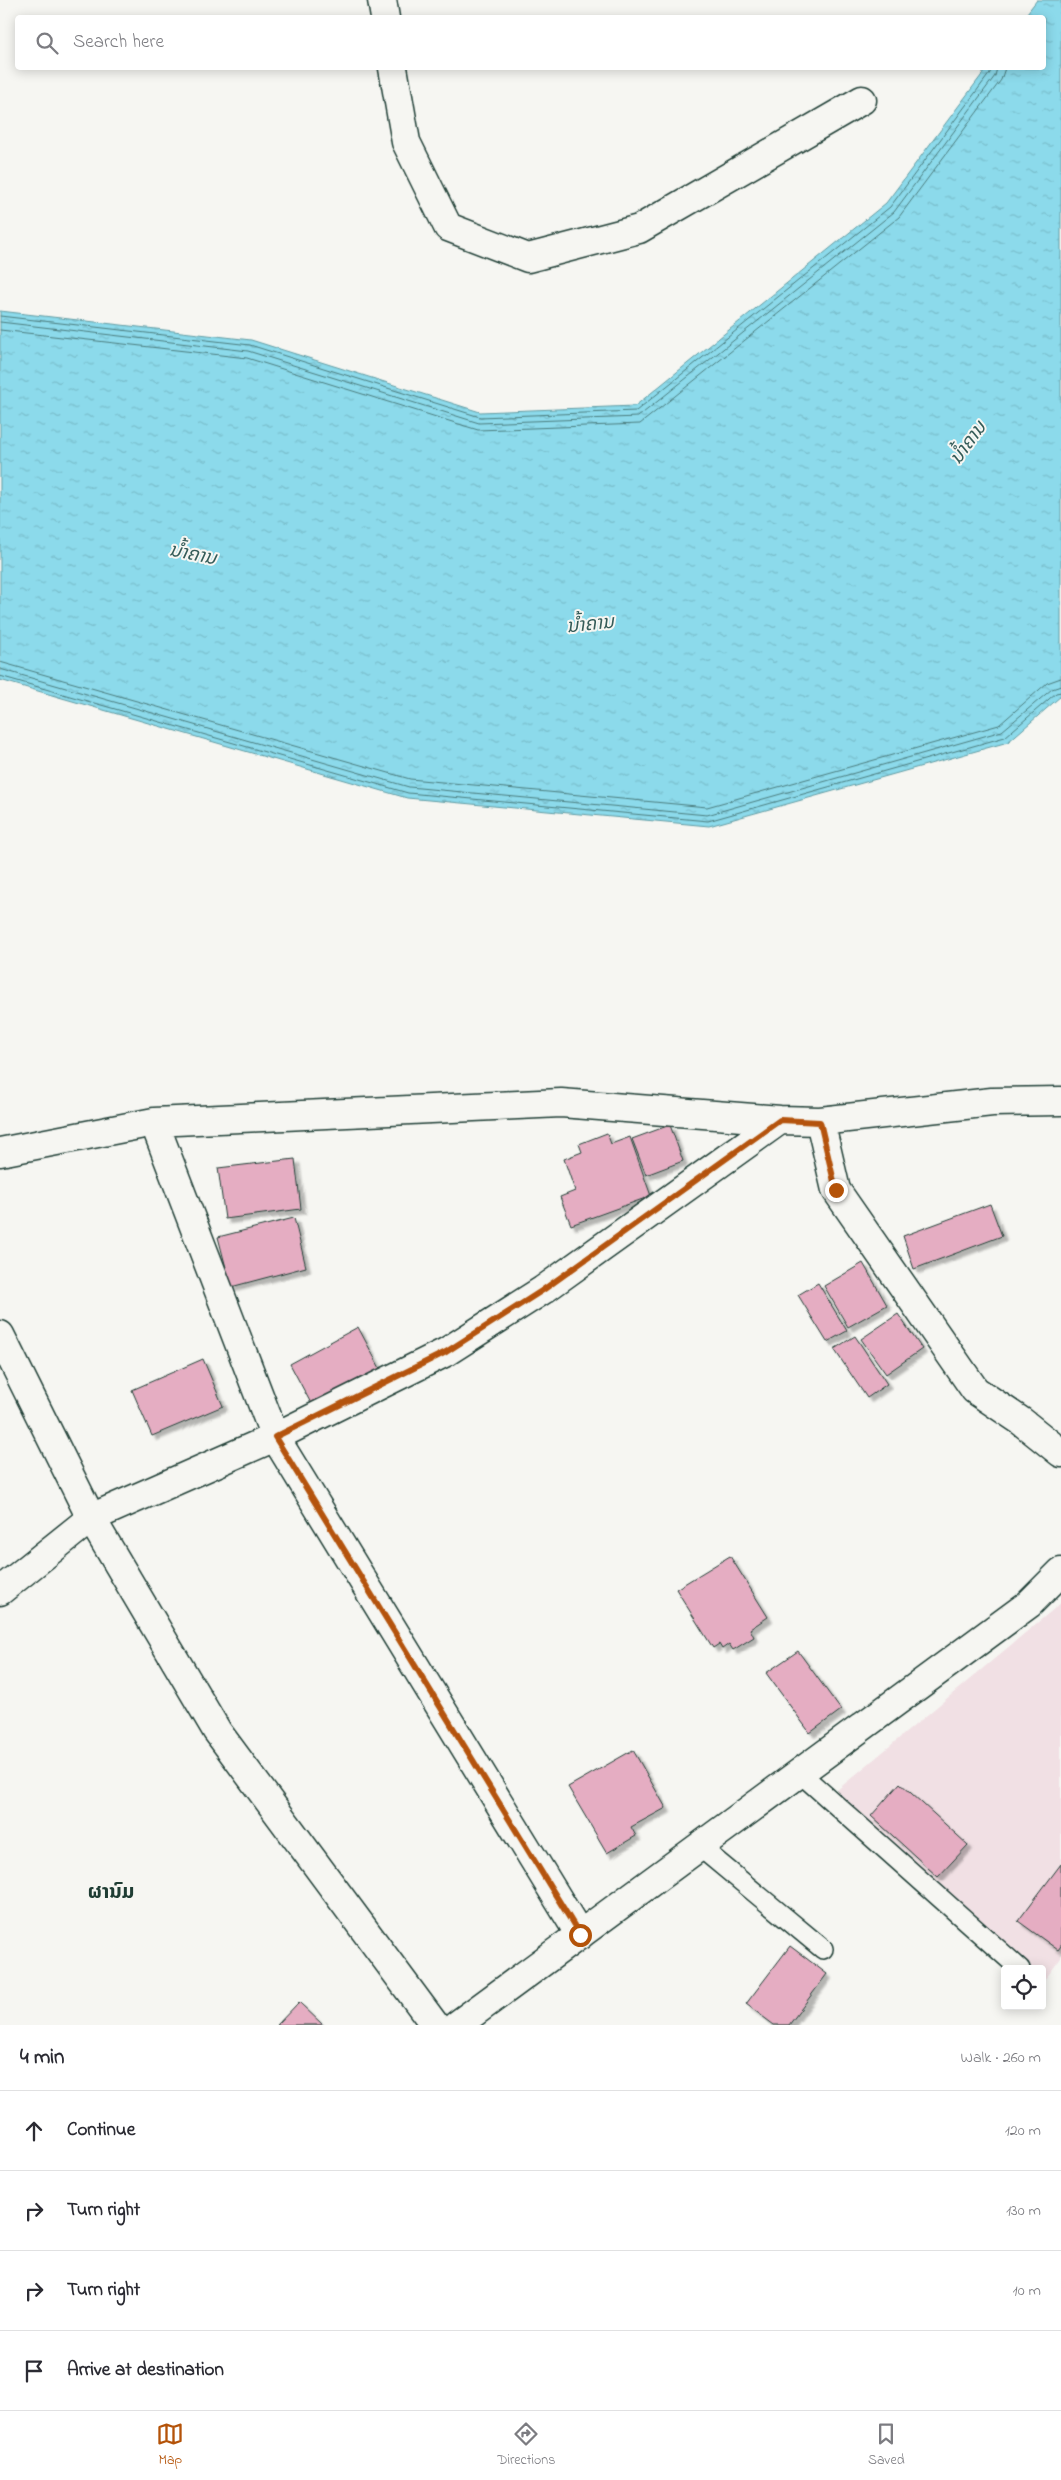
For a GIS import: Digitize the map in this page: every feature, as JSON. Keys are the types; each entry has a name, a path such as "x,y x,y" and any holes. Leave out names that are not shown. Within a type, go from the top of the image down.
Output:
{"street":[{"path":"382,0 384,15"},
{"path":"393,70 406,142 448,227 528,258 639,229 862,100"},
{"path":"0,1152 154,1122 561,1103 820,1122 992,1102 1061,1101"},
{"path":"0,1591 91,1518 275,1437 446,1352 543,1290 780,1120"},
{"path":"154,1122 275,1437 580,1935"},
{"path":"820,1122 836,1190 975,1390 1021,1420 1061,1453"},
{"path":"0,1336 91,1518 217,1731 435,2025"},
{"path":"457,2025 1029,1604 1061,1572"}],"lane":[{"path":"800,1773 1016,1965"},
{"path":"700,1847 823,1949"}],"shaded area":[{"path":"1061,1603 1061,1958 1046,1978 1046,1965 1025,1965 836,1791"}],"water":[{"name":"ນ້ຳຄານ","path":"1037,0 1061,0 1061,696 1008,742 709,826 407,798 0,680 0,311 251,340 480,412 635,406 886,203 986,70 1046,70 1046,15 1026,15"}],"building":[{"path":"670,1125 683,1161 646,1175 632,1139"},
{"path":"607,1133 611,1144 630,1137 651,1196 571,1225 560,1197 575,1191 564,1159 582,1152 579,1144"},
{"path":"295,1159 301,1209 225,1219 218,1168"},
{"path":"990,1204 1002,1236 914,1269 903,1236"},
{"path":"294,1218 306,1267 231,1287 218,1237"},
{"path":"863,1263 887,1305 848,1327 824,1286"},
{"path":"818,1283 847,1331 827,1342 798,1295"},
{"path":"898,1314 922,1349 886,1374 861,1339"},
{"path":"358,1327 382,1372 314,1409 290,1364"},
{"path":"855,1336 887,1384 867,1398 834,1349"},
{"path":"203,1359 223,1406 152,1436 132,1390"},
{"path":"730,1556 768,1617 750,1629 754,1637 733,1650 729,1644 722,1649 719,1644 713,1648 676,1589"},
{"path":"798,1651 841,1710 810,1733 766,1673"},
{"path":"633,1750 666,1808 631,1827 636,1836 607,1853 568,1787"},
{"path":"900,1783 968,1845 938,1877 871,1816"},
{"path":"1061,1864 1061,1946 1058,1950 1018,1921"},
{"path":"790,1946 827,1974 789,2025 774,2025 746,2004"},
{"path":"299,2002 323,2025 277,2025"}],"district":[{"name":"ຜານົມ","path":"111,1891"}],"route":[{"path":"580,1935 275,1437 446,1352 543,1290 780,1120 820,1122 836,1190"}]}
